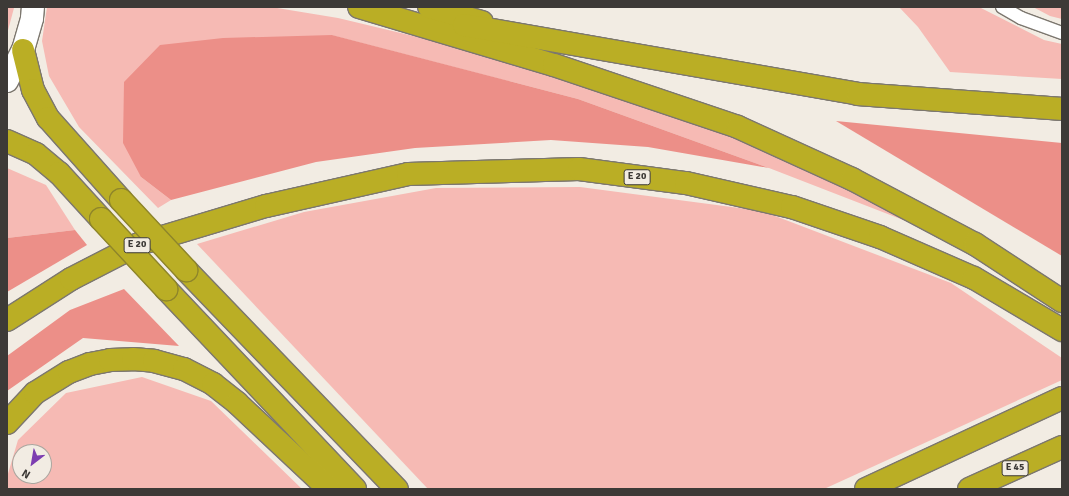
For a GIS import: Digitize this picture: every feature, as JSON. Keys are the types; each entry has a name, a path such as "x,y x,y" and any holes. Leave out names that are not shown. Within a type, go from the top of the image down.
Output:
{"highway":[{"path":"360,7 554,65 738,127 852,179 975,244 1062,302"},
{"path":"366,7 545,40 858,94 1062,109"},
{"path":"429,7 545,40"},
{"path":"23,50 33,90 48,118 186,270 397,489"},
{"path":"7,141 36,154 59,173 166,289 355,489"},
{"name":"E 20","path":"7,320 72,279 139,244 266,206 408,174 579,169 686,183 792,207 880,237 974,278 1058,327"},
{"path":"7,423 22,405 41,389 69,372 90,364 110,360 133,359 167,364 197,374 213,384 237,403 329,489"},
{"path":"866,489 1062,398"},
{"name":"E 45","path":"969,489 1062,446"}],"street":[{"path":"7,81 23,50 32,18 33,7"}],"lane":[{"path":"1002,7 1021,18 1062,33"}],"shaded area":[{"path":"7,7 14,8 7,34"},
{"path":"47,7 271,7 338,18 497,56 659,107 805,165 929,230 769,168 578,99 331,35 141,177 171,200 158,208 79,127 49,76 42,41"},
{"path":"899,7 979,7 1044,40 1062,44 1062,79 950,72 918,27"},
{"path":"1033,7 1062,7 1062,19 1050,16"},
{"path":"332,35 578,99 769,168 648,147 551,140 415,148 316,162 171,200 141,177 123,143 124,82 160,45 223,38"},
{"path":"836,121 1062,143 1062,256"},
{"path":"7,168 46,185 75,230 7,238"},
{"path":"580,187 762,211 951,283 1062,358 1062,380 824,489 428,489 197,244 304,212 436,188"},
{"path":"75,230 87,245 7,292 7,238"},
{"path":"124,289 179,346 83,338 7,391 7,356 70,310"},
{"path":"142,377 211,401 302,489 7,489 7,477 12,460 12,484 52,484 52,444 17,444 18,440 66,393"}]}
